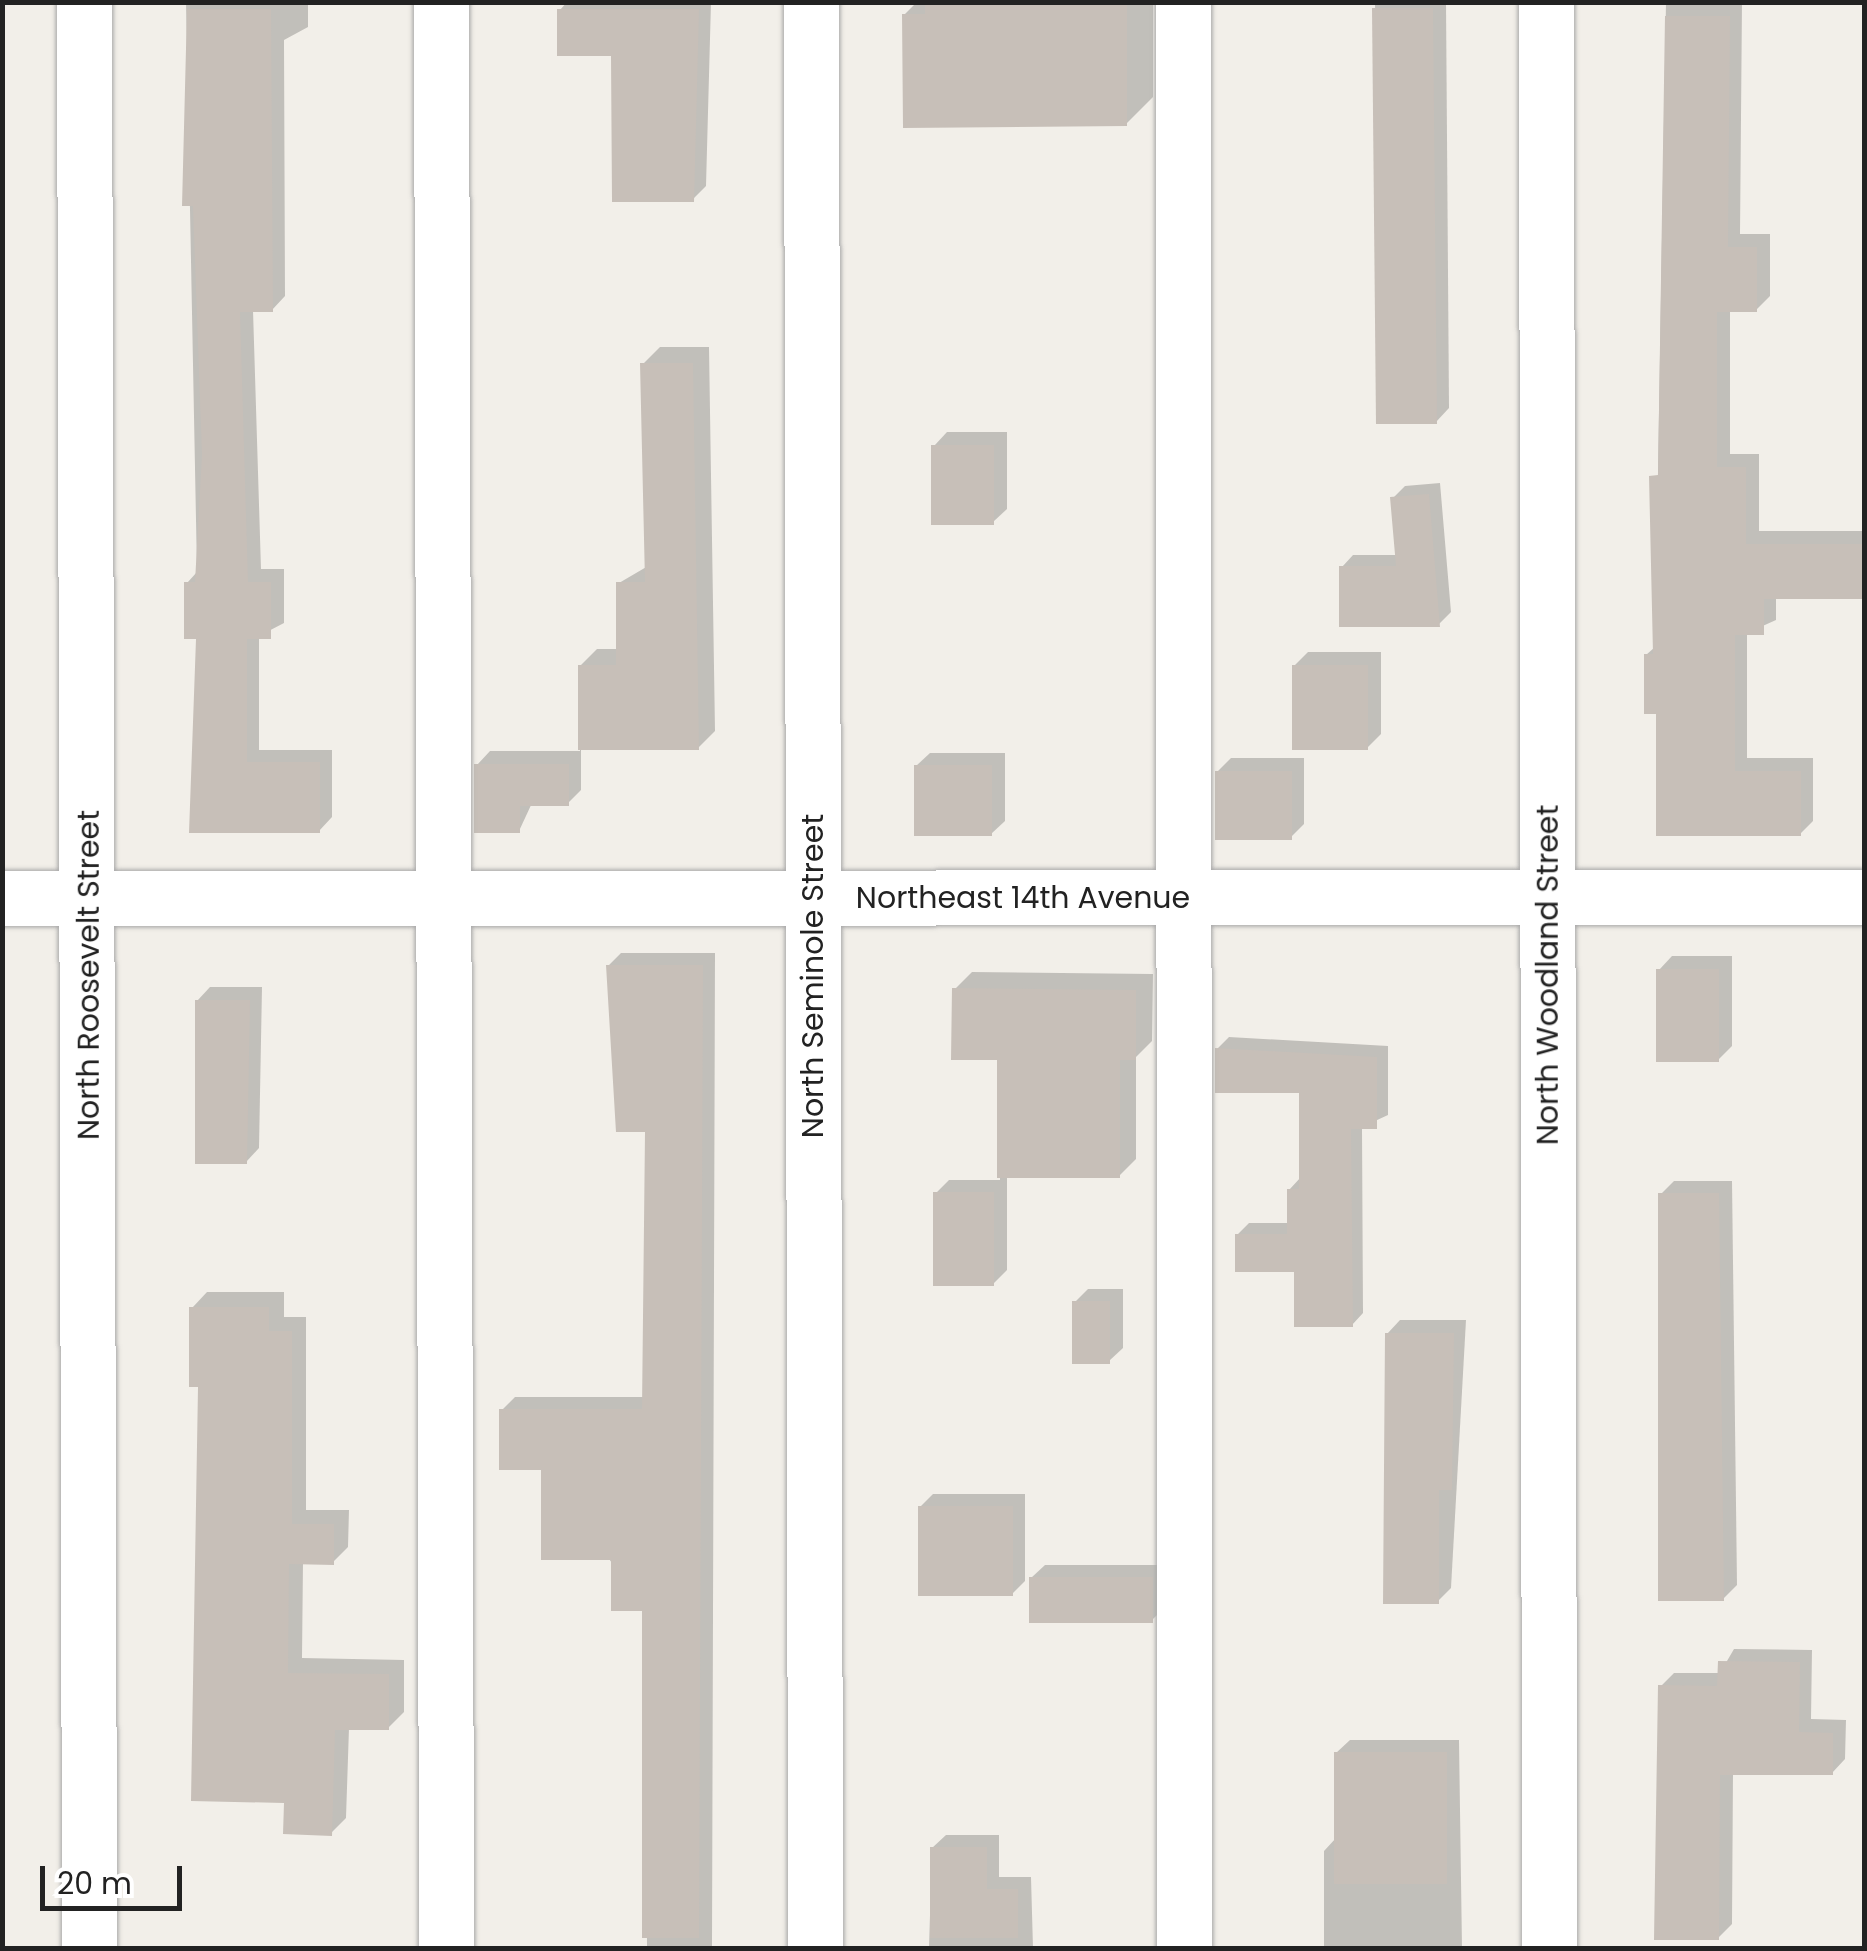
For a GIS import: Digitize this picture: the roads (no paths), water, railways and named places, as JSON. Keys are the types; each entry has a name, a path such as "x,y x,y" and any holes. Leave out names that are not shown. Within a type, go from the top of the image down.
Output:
{"street":[{"name":"North Roosevelt Street","path":"84,2 89,1948"},
{"path":"442,2 446,1948"},
{"name":"North Seminole Street","path":"812,2 815,1948"},
{"path":"1184,2 1179,896 1184,1948"},
{"name":"North Woodland Street","path":"1546,2 1548,1948"},
{"name":"Northeast 14th Avenue","path":"2,898 1864,897"}]}
